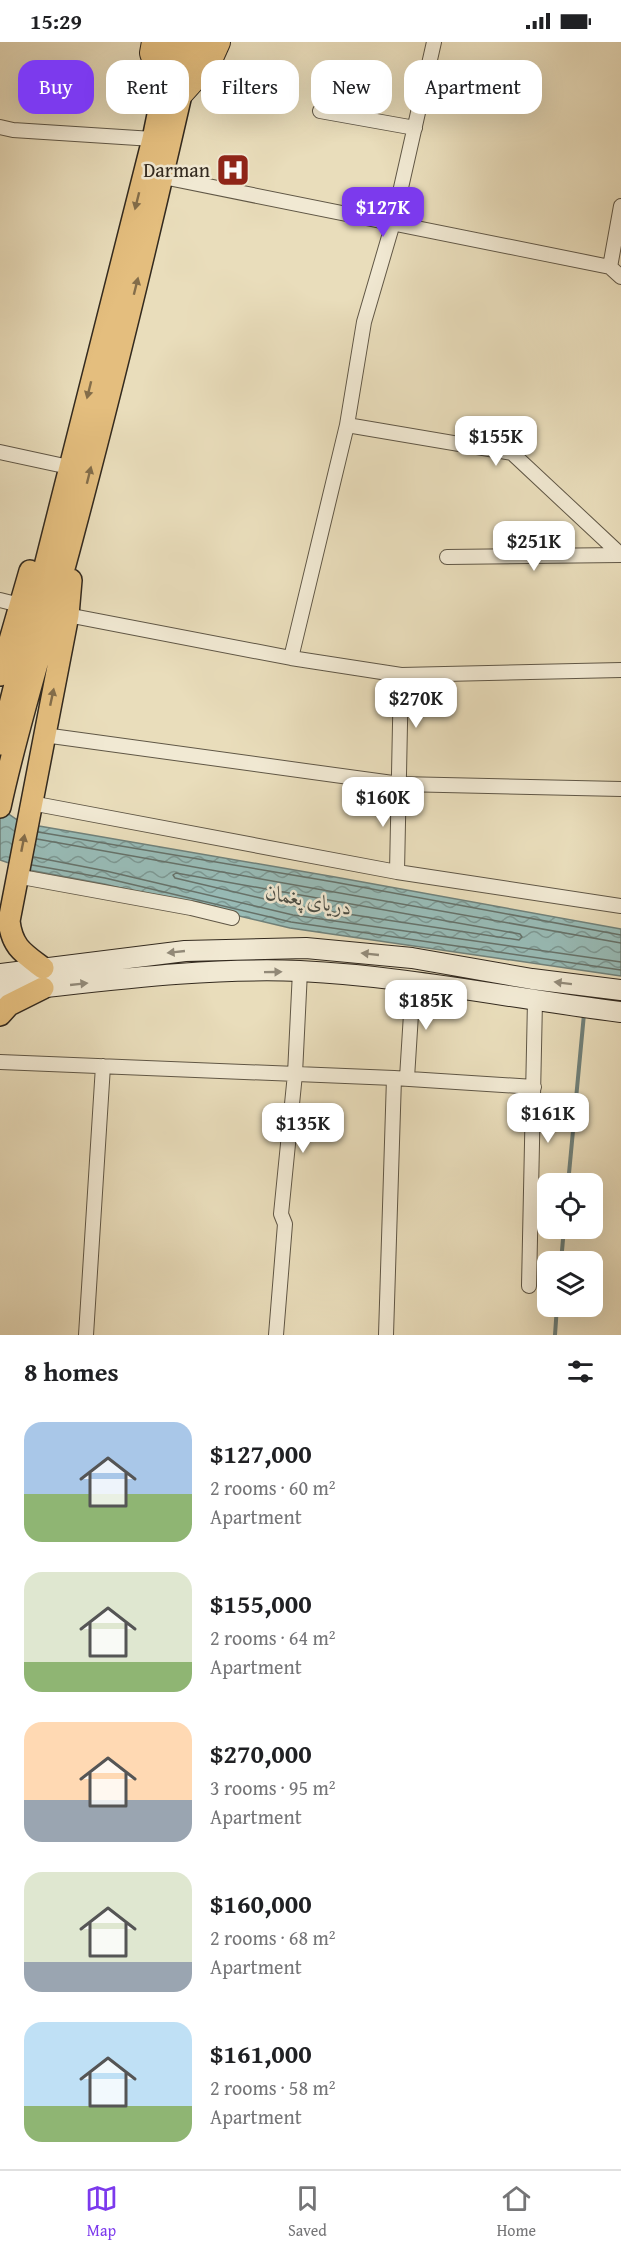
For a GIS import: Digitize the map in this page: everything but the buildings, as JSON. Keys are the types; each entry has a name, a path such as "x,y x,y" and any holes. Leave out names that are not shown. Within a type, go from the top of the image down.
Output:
{"highway":[{"path":"155,42 153,53 157,60"},
{"path":"189,77 208,62 217,42"}],"main road":[{"path":"173,42 173,60"},
{"path":"185,60 193,42"},
{"path":"0,675 74,532 153,139 163,114"},
{"path":"0,744 69,467 108,357 163,177 170,114"},
{"path":"35,608 44,735 17,873 4,924 18,948 43,978"},
{"path":"0,807 35,608"},
{"path":"0,992 43,978 185,951 306,948 412,958 532,979 621,990"},
{"path":"0,974 43,978 300,971 413,982 621,1012"},
{"path":"0,1015 43,978"}],"street":[{"path":"291,658 347,425 364,322 393,223 434,42"},
{"path":"337,114 415,128"},
{"path":"0,127 13,130 153,139"},
{"path":"163,177 610,267 621,277"},
{"path":"610,267 621,206"},
{"path":"347,425 512,453 621,555"},
{"path":"0,452 69,467"},
{"path":"447,557 621,555"},
{"path":"35,608 291,658 401,675 621,670"},
{"path":"397,873 401,675"},
{"path":"44,735 400,784 621,789"},
{"path":"30,809 397,873 621,906"},
{"path":"17,873 232,918"},
{"path":"276,1335 285,1224 281,1214 295,1074 300,971"},
{"path":"386,1335 401,1078 413,982"},
{"path":"529,1286 535,1001"},
{"path":"0,1062 401,1078 534,1087"},
{"path":"86,1335 103,1066"}],"water":[{"name":"دریای پغمان","path":"0,808 16,819 39,826 621,929 621,976 290,928 104,884 29,870 0,860"}],"waterway":[{"path":"569,1173 584,1014"},
{"path":"562,1251 563,1239"},
{"path":"555,1335 556,1317"}],"place":[{"name":"Darman","path":"233,170"}]}
